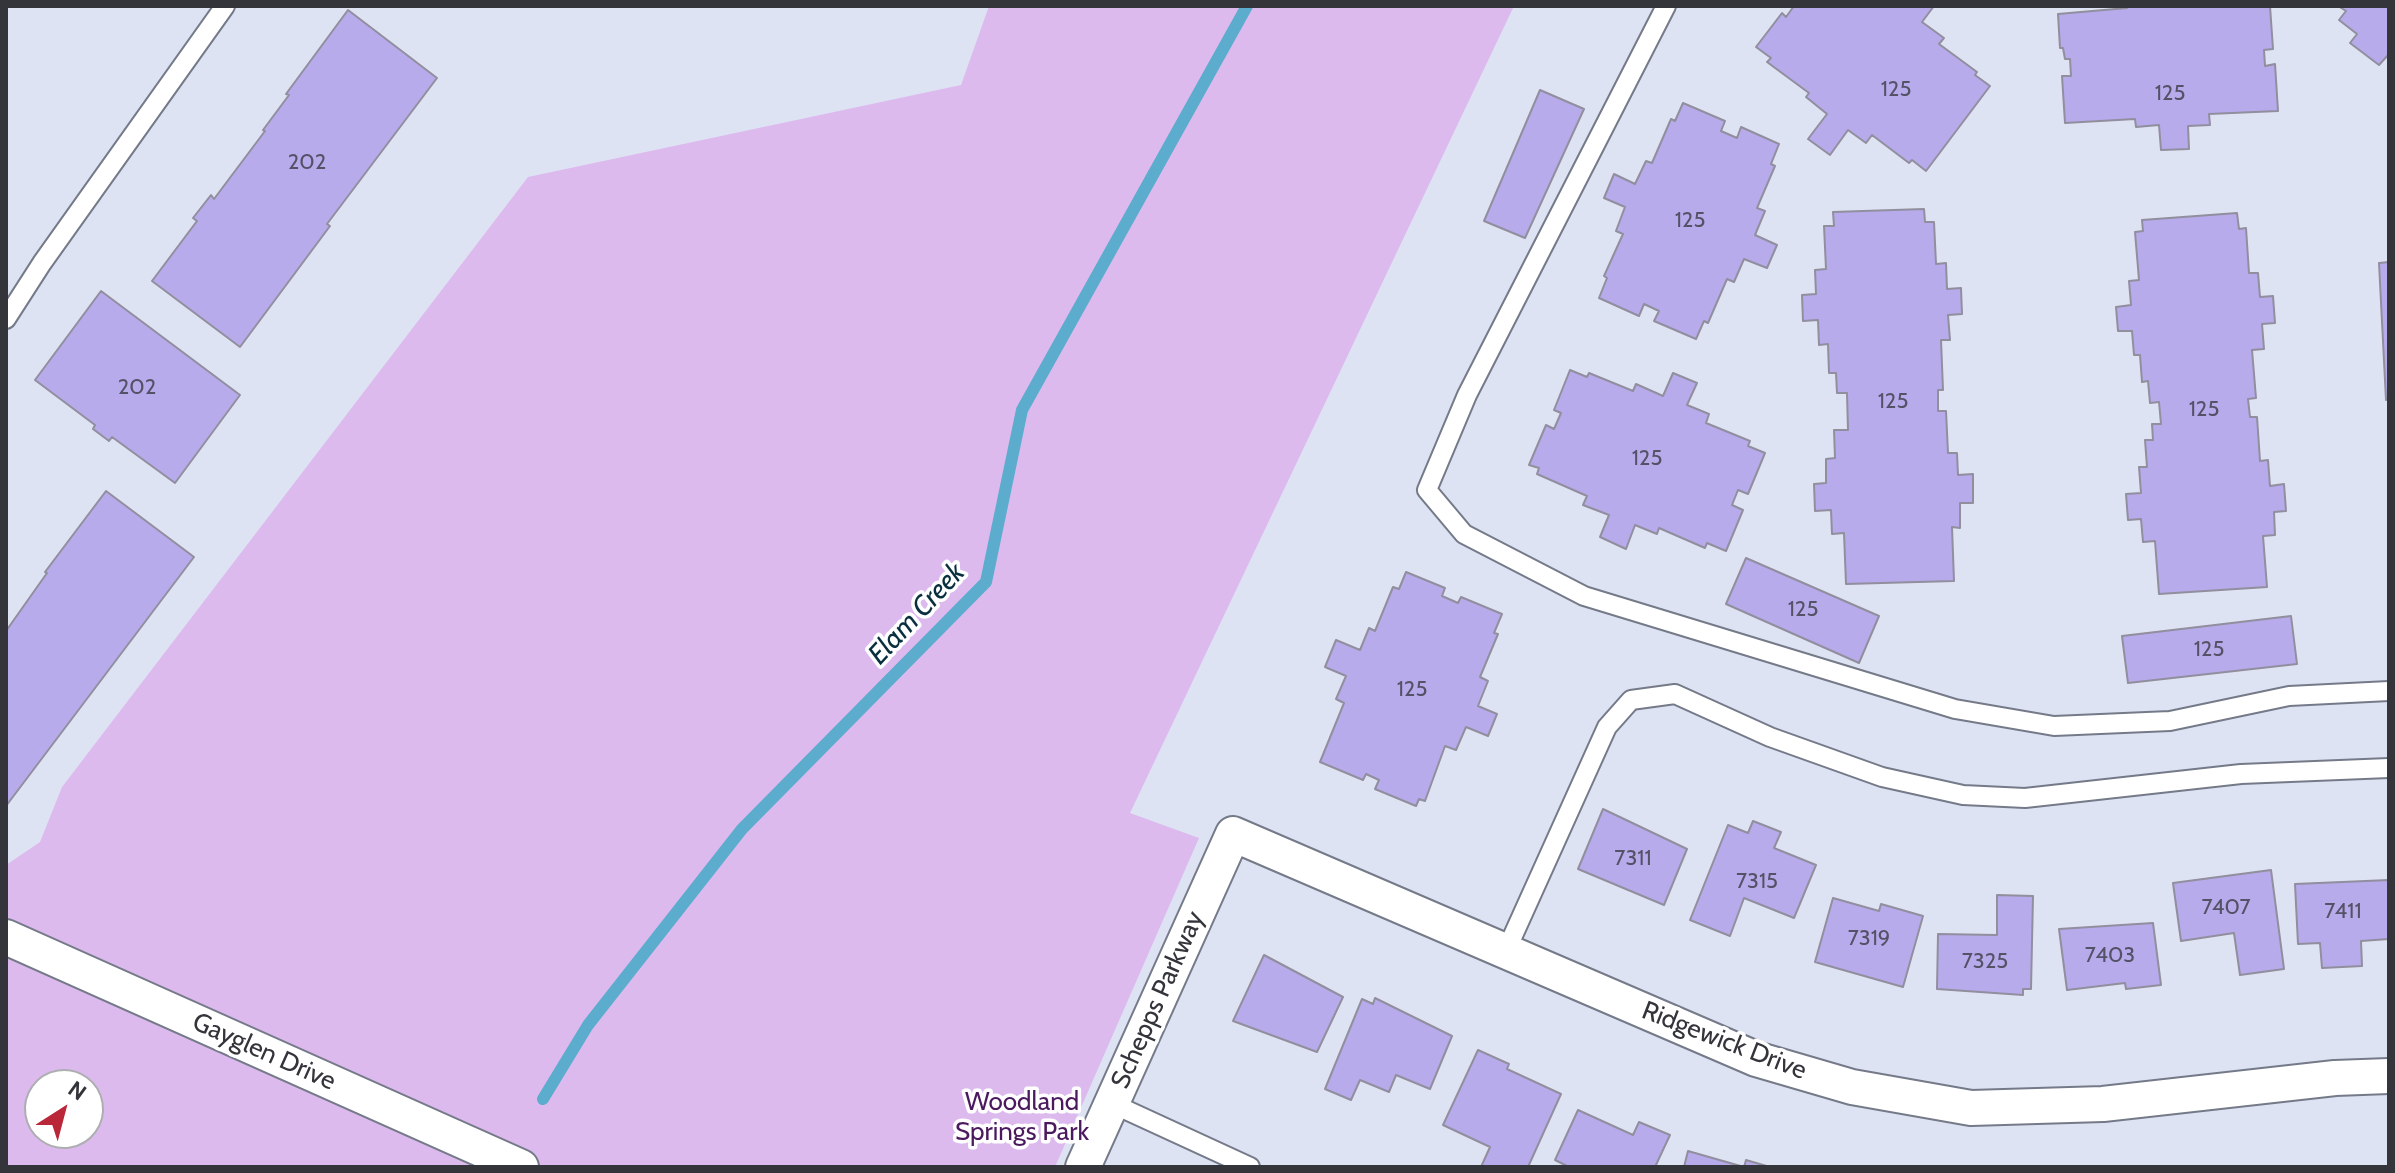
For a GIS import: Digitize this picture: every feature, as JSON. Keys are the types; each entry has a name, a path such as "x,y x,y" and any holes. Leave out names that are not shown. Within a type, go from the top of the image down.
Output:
{"street":[{"name":"Ridgewick Drive","path":"1233,834 1756,1059 1852,1087 1971,1108 2103,1104 2335,1078 2389,1076"},
{"name":"Schepps Parkway","path":"1083,1167 1233,834"},
{"name":"Gayglen Drive","path":"6,937 521,1167"}],"lane":[{"path":"6,319 42,263 225,6"},
{"path":"1666,6 1467,395 1427,490 1464,534 1584,596 1955,709 2040,724 2170,721 2289,696 2389,691"},
{"path":"1506,951 1607,727 1631,700 1675,694 1770,737 1882,777 1963,795 2025,798 2241,774 2389,768"},
{"path":"1111,1103 1250,1167"}],"green space":[{"name":"Woodland Springs Park","path":"989,6 1514,6 1130,813 1199,838 1055,1167 6,1167 6,865 40,842 62,787 528,177 961,85"}],"building":[{"path":"1794,6 1934,6 1922,22 1944,38 1939,44 1977,72 1975,75 1990,86 1926,171 1912,160 1909,163 1872,135 1866,143 1848,130 1830,155 1808,139 1827,114 1806,97 1809,93 1767,62 1771,58 1756,47 1782,13 1786,17"},
{"path":"2127,6 2270,6 2273,49 2264,50 2265,66 2275,64 2278,111 2209,114 2210,125 2188,126 2189,149 2161,150 2159,125 2136,127 2135,119 2065,123 2062,76 2071,76 2070,59 2065,59 2063,48 2060,48 2058,14"},
{"path":"2338,6 2389,6 2389,54 2379,65 2350,43 2357,34 2339,20 2346,11"},
{"path":"348,10 437,78 327,224 330,226 240,347 152,281 197,221 193,218 211,195 214,199 265,131 289,95 286,94"},
{"path":"1540,90 1584,109 1525,238 1484,221"},
{"path":"1683,103 1725,121 1721,131 1737,138 1741,127 1779,144 1771,164 1775,166 1757,208 1765,211 1755,235 1777,245 1767,268 1744,259 1734,282 1727,279 1708,323 1704,321 1696,339 1654,321 1659,311 1644,304 1639,316 1599,298 1607,278 1604,276 1623,234 1616,231 1625,207 1604,198 1614,174 1635,184 1646,161 1652,163 1671,119 1675,121"},
{"path":"1924,209 1925,222 1934,222 1936,264 1946,263 1947,289 1961,288 1962,314 1948,315 1950,340 1941,340 1943,390 1938,390 1938,411 1946,411 1948,453 1957,453 1958,475 1973,474 1973,503 1960,503 1960,528 1952,527 1954,581 1846,584 1844,533 1832,534 1831,510 1815,511 1814,484 1826,483 1826,459 1835,458 1834,430 1848,430 1847,393 1837,393 1836,373 1829,373 1828,344 1819,345 1818,320 1803,321 1802,295 1816,294 1815,270 1826,269 1824,226 1834,226 1833,212"},
{"path":"2237,213 2239,229 2246,228 2249,273 2258,273 2260,297 2273,296 2275,323 2262,324 2264,349 2252,350 2256,398 2248,399 2250,417 2257,417 2260,461 2268,460 2270,486 2284,484 2286,511 2274,512 2275,535 2263,536 2267,587 2159,594 2155,541 2143,542 2141,519 2128,520 2126,494 2141,493 2139,467 2147,467 2145,440 2153,440 2152,424 2161,424 2159,402 2150,403 2148,381 2142,382 2140,355 2134,355 2132,331 2118,331 2116,307 2131,305 2129,281 2139,280 2135,232 2143,231 2142,220"},
{"path":"2389,262 2389,399 2386,400 2379,263"},
{"path":"101,291 240,395 175,483 112,437 109,441 93,429 95,425 35,380"},
{"path":"1570,370 1587,377 1589,373 1633,391 1636,384 1663,396 1673,373 1697,383 1687,405 1709,414 1706,423 1750,441 1748,446 1765,453 1748,494 1738,490 1732,505 1743,510 1726,551 1707,543 1705,548 1659,528 1657,534 1635,525 1626,549 1600,537 1609,515 1583,505 1587,496 1537,474 1539,468 1529,465 1546,425 1554,429 1561,413 1554,410"},
{"path":"106,491 194,557 6,806 6,631 45,572"},
{"path":"1746,558 1879,616 1859,663 1726,604"},
{"path":"1406,572 1445,588 1442,596 1458,603 1461,597 1502,614 1494,633 1498,634 1480,677 1488,681 1478,706 1497,714 1488,736 1466,727 1456,750 1445,746 1425,801 1419,799 1416,806 1375,789 1379,780 1366,774 1363,780 1320,762 1344,703 1336,699 1346,676 1325,667 1336,640 1360,650 1369,628 1375,631 1393,587 1399,589"},
{"path":"2291,616 2297,664 2128,683 2122,636"},
{"path":"1603,809 1687,849 1664,905 1578,869"},
{"path":"1753,821 1781,832 1774,848 1816,865 1794,918 1744,898 1730,936 1690,920 1728,825 1748,833"},
{"path":"2271,870 2284,969 2240,975 2234,933 2181,941 2173,883"},
{"path":"2389,880 2389,939 2361,941 2362,966 2322,968 2320,943 2298,944 2295,884"},
{"path":"1997,895 2033,896 2031,989 2023,989 2023,995 1937,989 1938,934 1997,935"},
{"path":"1833,898 1879,911 1881,904 1923,916 1903,987 1815,962"},
{"path":"2153,923 2161,985 2126,989 2125,983 2067,990 2059,929"},
{"path":"1264,955 1343,997 1317,1052 1233,1021"},
{"path":"1375,998 1452,1036 1430,1089 1396,1075 1389,1092 1360,1080 1351,1100 1325,1089 1362,999 1373,1004"},
{"path":"1478,1050 1509,1064 1507,1069 1561,1094 1528,1167 1481,1167 1490,1147 1443,1125"},
{"path":"1578,1110 1633,1135 1639,1122 1670,1135 1655,1167 1569,1167 1555,1160"},
{"path":"1688,1151 1744,1167 1684,1167"},
{"path":"1746,1160 1770,1167 1744,1167"}],"waterway":[{"name":"Elam Creek","path":"543,1099 588,1025 742,829 986,582 1022,410 1247,6"}]}
